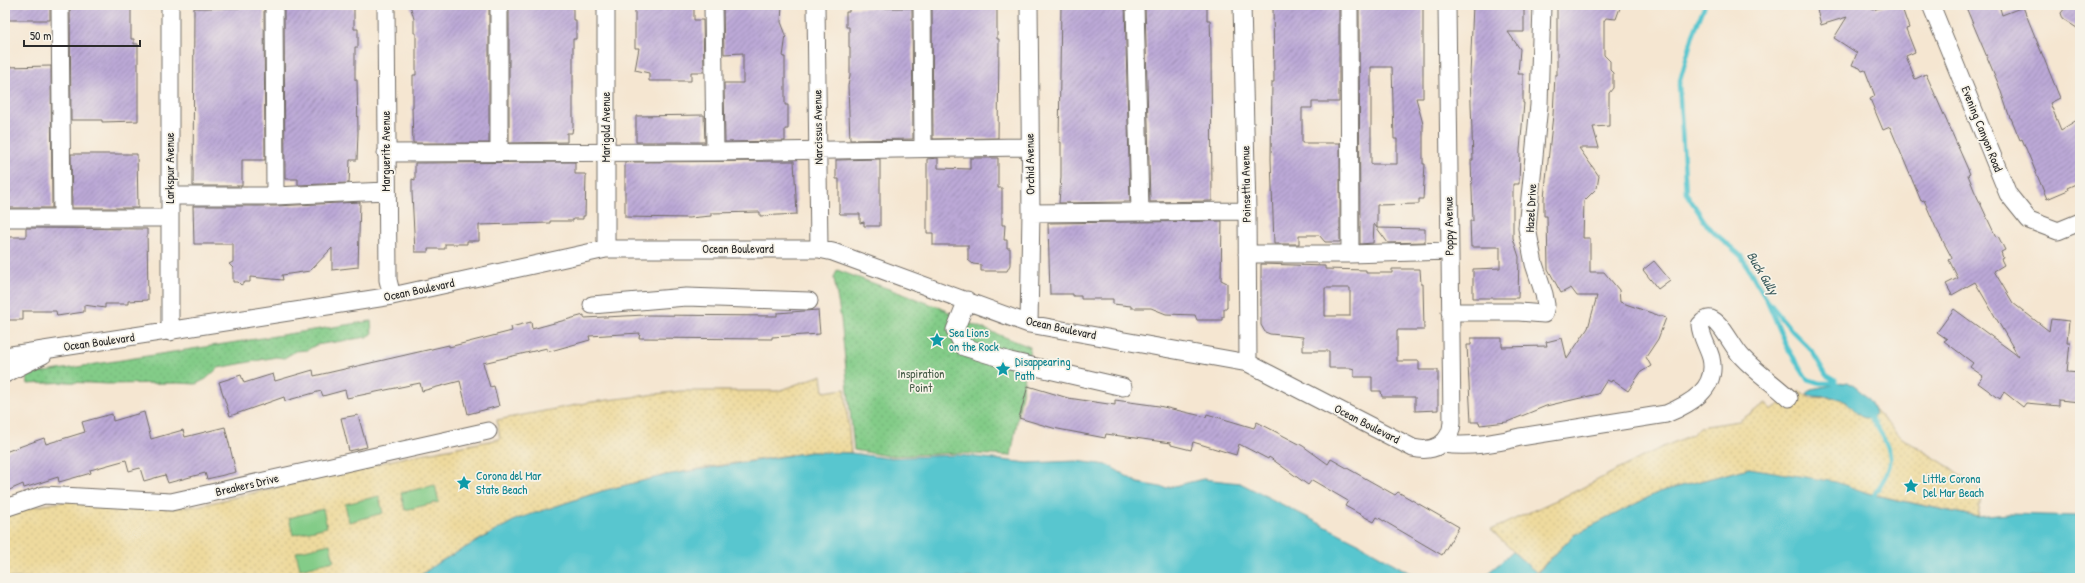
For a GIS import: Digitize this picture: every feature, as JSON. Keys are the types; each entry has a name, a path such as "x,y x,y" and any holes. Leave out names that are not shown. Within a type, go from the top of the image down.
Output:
{"street":[{"path":"60,5 62,218"},
{"name":"Larkspur Avenue","path":"170,5 170,332"},
{"path":"274,5 275,196"},
{"name":"Marguerite Avenue","path":"386,5 386,191 388,280 392,296"},
{"path":"499,5 499,152"},
{"name":"Marigold Avenue","path":"606,5 606,249"},
{"path":"713,5 715,152"},
{"name":"Narcissus Avenue","path":"816,5 819,248"},
{"path":"922,5 923,147"},
{"name":"Orchid Avenue","path":"1029,5 1031,214 1029,324"},
{"path":"1135,5 1140,212"},
{"name":"Poinsettia Avenue","path":"1242,5 1247,211 1248,363"},
{"path":"1349,5 1350,254"},
{"name":"Poppy Avenue","path":"1442,444 1450,436 1452,430 1447,5"},
{"name":"Hazel Drive","path":"1450,312 1519,312 1544,314 1546,305 1544,294 1534,264 1527,228 1539,104 1542,5"},
{"name":"Evening Canyon Road","path":"1932,5 2008,194 2029,220 2058,231 2080,222"},
{"path":"386,153 606,151 715,152 923,147 1030,147"},
{"path":"170,196 275,196 386,191"},
{"path":"1031,214 1247,211"},
{"path":"5,218 170,218"},
{"name":"Ocean Boulevard","path":"5,356 170,332 392,296 606,249 819,248 967,300 1029,324 1248,363 1413,448 1423,451 1433,449 1442,444"},
{"path":"1247,254 1350,254 1449,251"},
{"path":"592,305 686,297 809,302"},
{"path":"967,300 955,330 964,347 1010,361 1123,387"},
{"path":"1442,444 1467,447 1666,414 1681,408 1701,395 1710,380 1711,359 1701,332 1700,325 1705,320 1710,319 1714,320 1742,357 1789,398"},
{"path":"5,374 58,348"},
{"name":"Breakers Drive","path":"5,508 44,495 171,502 488,431"}],"green space":[{"name":"Inspiration Point","path":"837,270 941,308 969,323 1030,347 1011,456 957,453 888,456 854,450 841,319 834,278"},
{"path":"371,321 372,334 367,337 316,345 307,350 296,351 284,358 276,357 218,368 206,379 196,384 108,384 68,382 28,384 26,375"},
{"path":"435,485 439,502 405,510 401,493"},
{"path":"379,496 383,513 349,522 345,504"},
{"path":"323,509 327,527 293,535 289,518"},
{"path":"330,544 334,561 300,569 296,552"}],"sand":[{"name":"Corona del Mar State Beach","path":"822,375 824,392 845,389 851,453 811,452 715,466 666,475 602,491 517,519 436,564 417,578 5,578 5,515 22,509 72,500 173,508 198,506 406,457 500,439 497,420 592,402 681,391 778,391"},
{"name":"Little Corona Del Mar Beach","path":"1800,391 1810,398 1861,396 1902,438 1951,468 1982,491 1978,517 1749,468 1659,492 1574,535 1536,573 1491,530 1578,490 1658,449 1692,435 1700,427 1739,421 1766,403 1771,410"}],"water":[{"path":"1848,382 1857,388 1869,400 1875,415 1870,418 1861,417 1848,404 1840,399 1807,394 1811,389"},
{"path":"811,452 851,453 886,458 957,455 1028,463 1076,461 1108,465 1138,483 1166,488 1203,479 1240,483 1360,544 1408,572 1430,578 417,578 436,564 517,519 602,491 666,475"},
{"path":"1749,468 1836,482 1874,495 1977,517 2008,514 2080,516 2080,578 1482,578 1513,552 1537,573 1574,535 1659,492"}],"building":[{"path":"5,5 50,5 50,20 7,20"},
{"path":"70,5 131,5 131,39 134,39 134,44 138,44 138,121 102,122 102,120 71,120"},
{"path":"410,5 489,5 489,143 413,143 412,107 413,75 416,75 416,33 414,33 414,19"},
{"path":"509,5 573,5 573,20 576,20 576,39 573,39 573,126 572,133 567,133 567,142 509,143"},
{"path":"635,5 694,5 694,20 703,20 704,72 691,72 691,81 649,81 649,73 635,70 639,48 635,48"},
{"path":"723,5 782,5 781,22 786,35 783,57 785,57 785,105 788,105 788,129 785,129 785,141 725,142 724,83 743,83 743,53 724,54"},
{"path":"932,5 997,5 997,39 999,39 998,138 933,139"},
{"path":"1061,5 1125,5 1130,202 1059,203 1061,177 1061,142 1059,142"},
{"path":"1145,5 1207,5 1207,20 1210,20 1211,48 1212,201 1150,202"},
{"path":"1273,5 1339,5 1339,102 1312,102 1312,108 1302,108 1302,143 1340,143 1340,242 1325,242 1319,235 1299,235 1299,244 1274,244 1271,159 1272,82 1274,82"},
{"path":"1359,5 1423,5 1423,98 1416,98 1423,124 1423,164 1425,164 1423,199 1419,199 1419,204 1377,205 1377,228 1425,229 1425,242 1388,243 1374,224 1373,243 1360,244","holes":["1371,67 1392,67 1394,139 1397,139 1397,164 1371,164"]},
{"path":"1473,5 1524,5 1524,32 1508,32 1520,49 1518,74 1523,74 1524,103 1519,184 1513,184 1513,238 1519,257 1518,298 1473,298 1473,269 1500,268 1500,247 1471,247 1470,221 1473,221 1471,160 1473,160 1470,75"},
{"path":"1557,5 1621,5 1616,19 1606,18 1604,21 1604,55 1610,61 1610,70 1613,73 1613,88 1609,93 1609,126 1593,127 1599,148 1579,148 1599,176 1597,188 1584,201 1583,238 1590,238 1590,272 1604,272 1619,290 1620,302 1666,318 1658,339 1646,357 1651,366 1641,372 1628,391 1612,380 1611,382 1607,380 1598,394 1546,406 1507,422 1480,425 1479,422 1471,422 1467,345 1471,345 1471,338 1502,338 1502,347 1547,346 1546,342 1562,338 1567,359 1588,328 1597,296 1577,296 1571,288 1561,293 1548,269 1547,216 1544,216 1544,198 1553,115 1555,75 1557,75"},
{"path":"1816,5 1876,5 1877,8 1872,10 1891,5 1901,5 1909,28 1906,29 1915,52 1906,56 1915,79 1926,74 1970,174 1968,175 1974,190 1996,237 1998,236 2005,250 2001,252 2003,258 2001,259 2004,265 1994,271 2013,303 2049,331 2051,319 2069,321 2067,342 2070,342 2067,372 2080,373 2080,402 2059,400 2059,406 2026,403 2023,407 2004,392 2000,399 1978,383 1983,376 1970,367 1973,363 1944,341 1947,339 1937,332 1954,309 2018,356 1975,282 1952,295 1946,284 1958,278 1949,260 1952,258 1936,228 1924,200 1921,201 1890,127 1883,130 1870,99 1875,96 1865,70 1862,71 1860,68 1852,65 1857,53 1834,38 1847,17 1821,25"},
{"path":"1965,5 1999,5 2002,15 2023,7 2060,98 2050,103 2061,130 2080,118 2080,182 2067,188 2068,190 2047,199 2022,139 2020,140 2010,118 1998,83"},
{"path":"2080,5 2080,30 2063,19 2061,13 2065,8"},
{"path":"194,8 264,8 265,160 242,160 242,186 193,186"},
{"path":"284,8 354,8 354,29 358,29 358,47 355,47 355,80 357,80 358,132 357,160 350,160 349,183 298,185 298,179 285,179"},
{"path":"849,8 912,8 913,139 850,140 848,86 850,75 850,47 849,27 846,27 846,12 849,12"},
{"path":"51,66 52,208 5,208 5,67"},
{"path":"704,115 705,142 636,142 636,116"},
{"path":"71,154 137,154 138,208 72,208"},
{"path":"938,158 938,168 970,169 970,158 998,158 998,188 1002,188 1002,225 1005,225 1004,240 1007,240 1007,248 1010,248 1010,265 1007,271 981,271 981,265 973,264 968,260 968,245 933,245 933,233 927,233 927,159"},
{"path":"880,159 880,226 864,226 864,222 860,223 860,214 840,214 839,179 836,179 836,160"},
{"path":"794,161 797,214 760,216 760,212 711,213 711,216 689,218 625,217 625,162"},
{"path":"575,162 575,174 585,174 586,176 585,216 583,216 583,219 573,219 573,221 550,221 550,223 479,225 479,241 467,241 467,244 445,244 445,249 428,249 428,252 415,252 412,179 415,180 415,163"},
{"path":"360,202 358,267 332,270 332,248 310,271 282,275 283,280 250,277 250,282 245,282 241,285 238,282 233,282 233,268 229,264 233,262 233,244 194,244 193,206 275,206"},
{"path":"1222,221 1221,280 1227,283 1227,308 1224,308 1224,317 1222,317 1222,320 1197,320 1195,315 1166,314 1151,308 1131,308 1131,306 1113,304 1113,299 1081,299 1081,296 1073,296 1073,294 1050,294 1048,223"},
{"path":"26,228 147,229 148,300 128,301 128,304 105,304 105,308 84,305 84,312 57,316 56,311 23,311 23,320 5,320 5,237 26,237"},
{"path":"1654,261 1670,280 1658,289 1643,270"},
{"path":"1261,264 1325,266 1325,269 1366,270 1366,273 1392,273 1392,269 1420,269 1421,284 1423,284 1424,330 1397,330 1397,361 1419,361 1419,370 1438,370 1438,410 1415,411 1415,397 1382,397 1381,391 1372,391 1372,377 1354,377 1354,369 1351,368 1329,368 1329,351 1303,351 1303,337 1270,334 1265,332 1261,325","holes":["1325,288 1350,288 1350,316 1325,316"]},
{"path":"818,310 820,334 772,337 772,339 639,338 640,333 589,336 590,340 547,352 547,348 483,363 490,387 494,386 499,406 468,414 460,381 422,391 420,383 347,398 345,390 323,396 321,391 285,401 284,397 230,416 219,382 241,375 244,383 273,374 275,381 313,370 314,376 449,345 449,347 512,331 511,327 531,322 532,329 584,315 584,318 645,315 777,316 777,313"},
{"path":"1028,386 1068,398 1115,405 1115,400 1159,406 1206,417 1207,414 1254,428 1257,422 1303,446 1328,464 1331,459 1395,495 1398,492 1459,527 1442,555 1377,517 1374,522 1345,506 1348,501 1312,480 1308,485 1269,457 1268,459 1239,444 1236,455 1193,442 1191,450 1171,445 1171,443 1106,434 1105,438 1053,428 1019,418"},
{"path":"144,412 151,439 183,430 185,437 225,427 236,472 207,479 205,473 168,483 165,475 144,481 140,468 129,471 126,460 90,470 91,473 59,482 58,477 24,488 23,484 5,492 5,452 44,438 46,444 85,432 82,422 112,414 113,421"},
{"path":"358,415 367,447 349,451 341,418"}],"waterway":[{"name":"Buck Gully","path":"1705,5 1693,35 1679,84 1686,193 1709,228 1741,256 1767,300 1787,347 1807,379 1820,383 1833,383 1840,387"},
{"path":"1771,305 1793,332 1812,351 1826,375 1836,381 1835,383"},
{"name":"Buck Gully","path":"1868,413 1885,440 1890,455 1890,463 1887,473 1874,495"}],"place":[{"name":"Sea Lions on the Rock","path":"937,340"},
{"name":"Disappearing Path","path":"1003,369"},
{"name":"Corona del Mar State Beach","path":"464,483"},
{"name":"Little Corona Del Mar Beach","path":"1911,486"}]}
